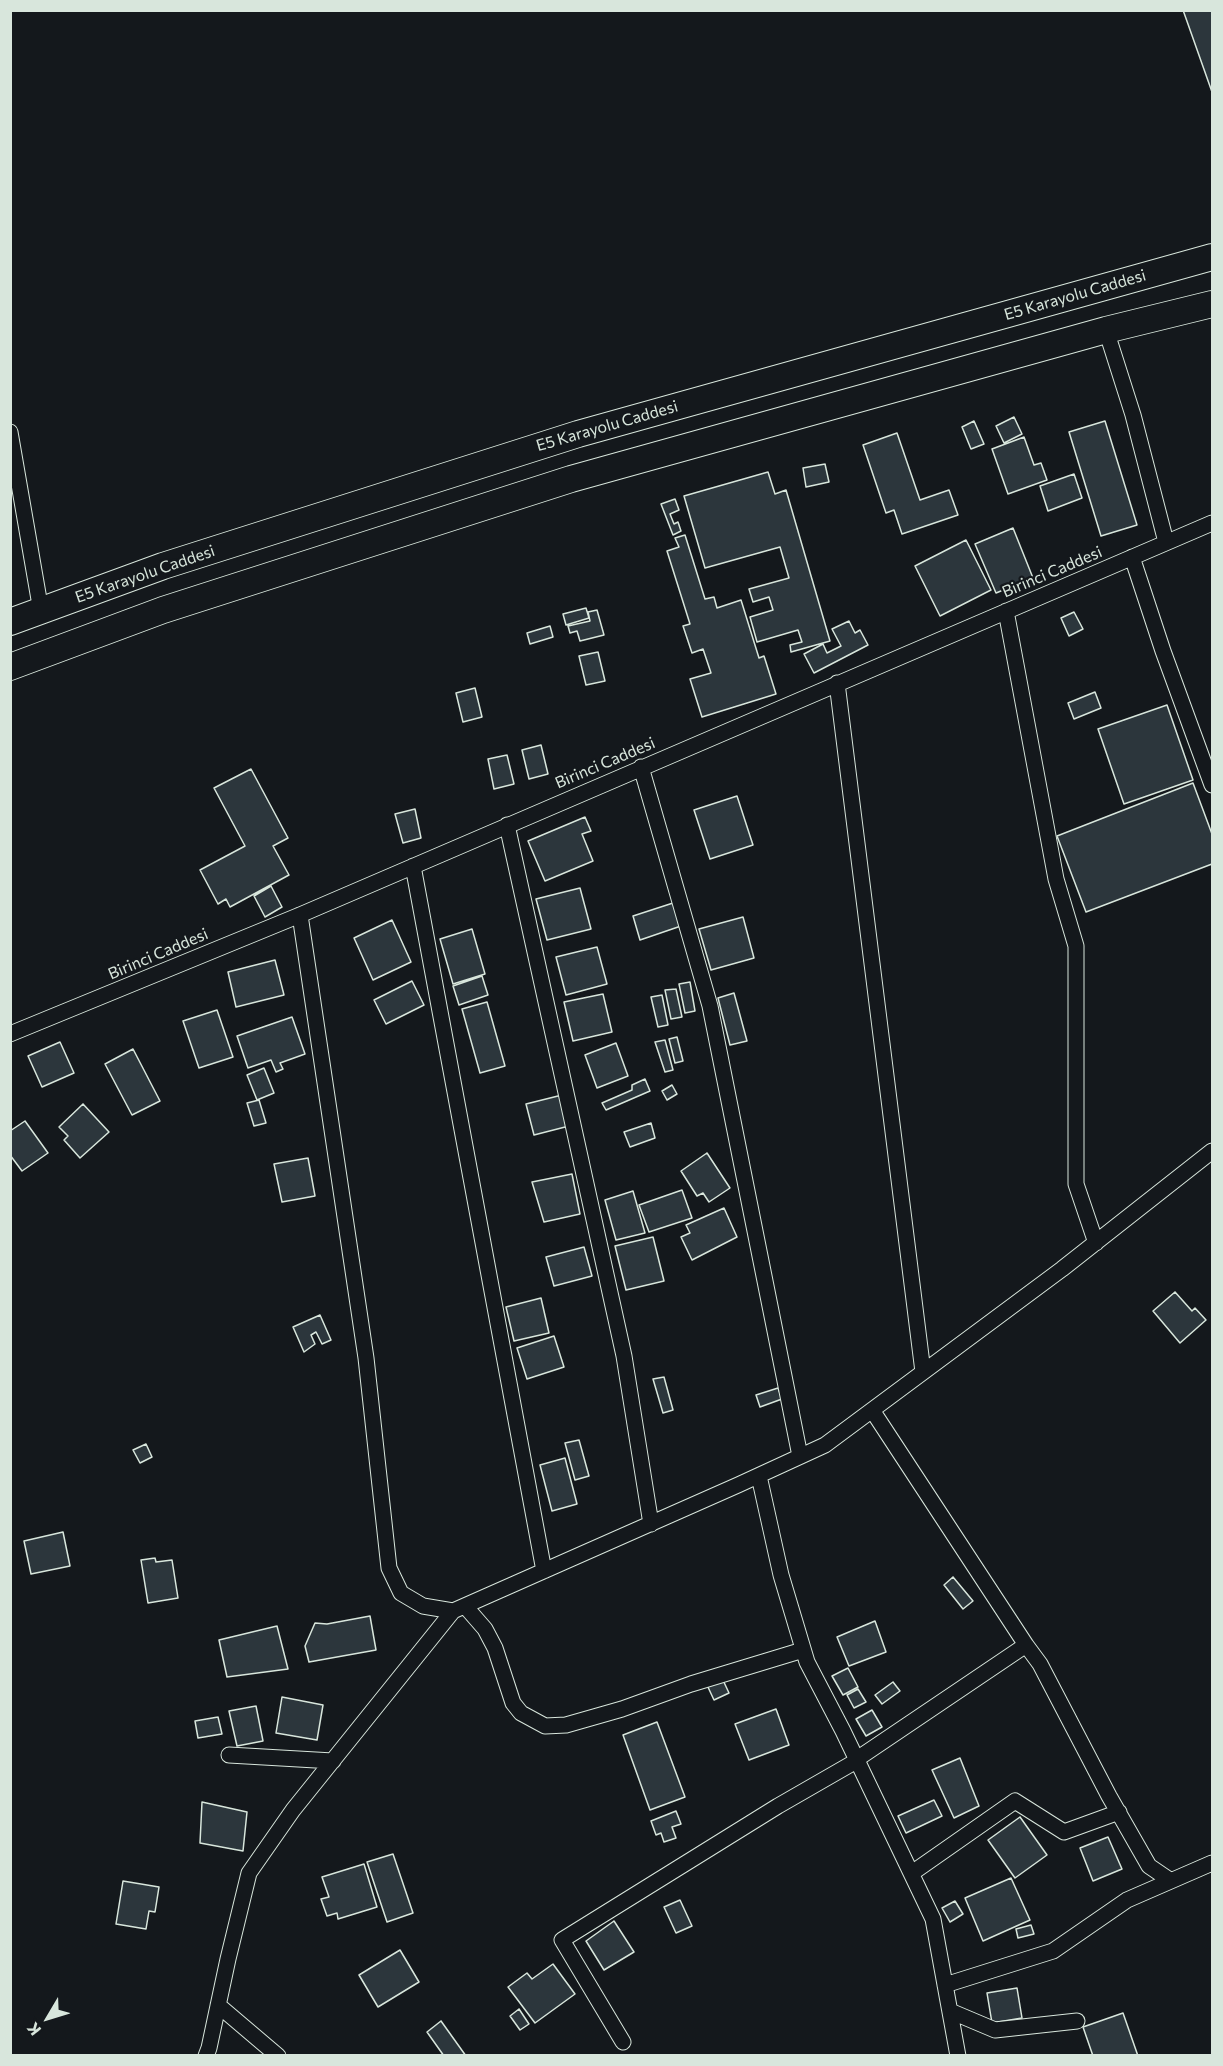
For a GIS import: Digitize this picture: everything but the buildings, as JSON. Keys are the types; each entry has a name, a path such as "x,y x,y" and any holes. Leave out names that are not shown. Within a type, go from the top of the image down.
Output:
{"highway":[{"name":"E5 Karayolu Caddesi","path":"10,622 163,566 578,434 1212,257"},
{"path":"10,667 164,610 571,479 1106,330 1212,304"}],"street":[{"path":"1106,330 1133,415 1166,542"},
{"path":"10,432 41,611"},
{"name":"Birinci Caddesi","path":"10,1034 300,915 1212,523"},
{"path":"1132,557 1163,651 1212,785"},
{"path":"1006,611 1056,879 1076,945 1076,1184 1096,1243"},
{"path":"837,683 923,1372"},
{"path":"641,767 710,1006 800,1456"},
{"path":"507,825 624,1356 651,1524"},
{"path":"413,866 544,1571"},
{"path":"300,915 366,1358 389,1568 401,1593 423,1606 459,1609 485,1629 495,1648 513,1703 521,1713 544,1726 566,1725 803,1650"},
{"path":"206,2055 249,1873 292,1810 459,1609 759,1476 825,1444 1096,1243 1212,1151"},
{"path":"872,1410 1040,1664 1149,1866 1171,1881"},
{"path":"759,1476 781,1575 807,1662 933,1918 958,2055"},
{"path":"623,2042 562,1940 778,1806 857,1760 1026,1645"},
{"path":"229,1755 333,1761"},
{"path":"912,1874 1015,1802 1064,1832 1119,1812"},
{"path":"945,1985 1053,1951 1127,1900 1212,1863"},
{"path":"218,2005 278,2055"},
{"path":"950,2011 995,2030 1077,2021"}]}
